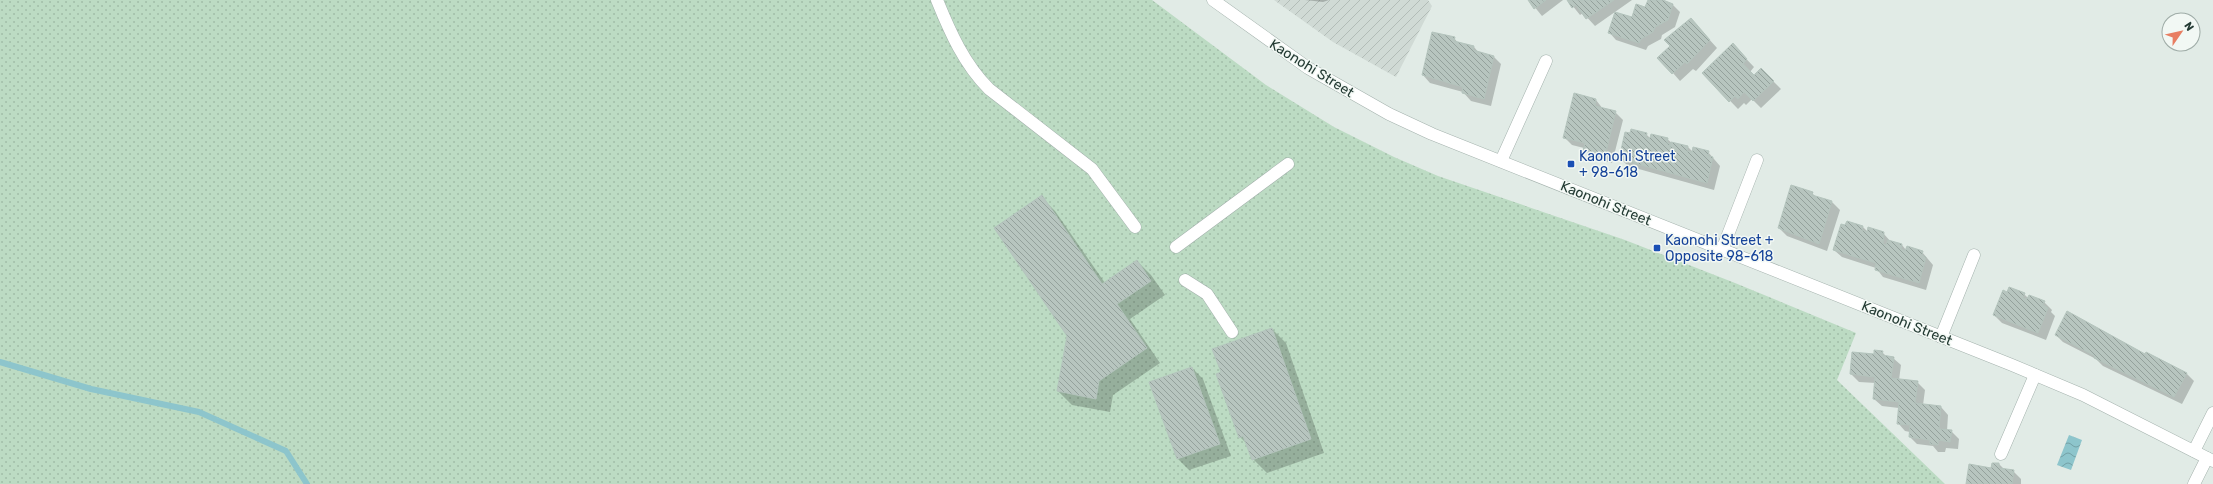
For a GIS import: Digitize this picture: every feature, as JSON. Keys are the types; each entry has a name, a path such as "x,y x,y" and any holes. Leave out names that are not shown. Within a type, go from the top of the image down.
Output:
{"street":[{"path":"937,0 965,61 976,76 989,89 1092,169 1135,227"},
{"name":"Kaonohi Street","path":"1213,0 1270,42 1345,90 1432,134 2083,395 2210,459"},
{"path":"1501,161 1546,62"},
{"path":"1722,250 1757,160"},
{"path":"1176,247 1288,164"},
{"path":"1941,337 1974,255"},
{"path":"1185,280 1207,294 1232,332"},
{"path":"2001,454 2034,375"},
{"path":"2194,451 2213,413"},
{"path":"2194,484 2210,459"}],"shaded area":[{"path":"1274,0 1428,0 1432,6 1396,77 1333,42"}],"green space":[{"path":"0,0 1152,0 1266,85 1334,127 1394,157 1438,176 1625,240 1856,333 1837,380 1945,484 0,484"}],"water":[{"path":"2069,435 2082,440 2071,470 2057,465"}],"building":[{"path":"1528,0 1546,0 1534,9"},
{"path":"1567,0 1614,0 1586,19 1576,5 1572,8"},
{"path":"1648,0 1663,0 1673,4 1668,20 1655,27 1653,32 1641,39 1639,43 1608,33 1615,12 1632,17 1636,4 1645,7"},
{"path":"1691,18 1710,40 1687,64 1685,62 1672,74 1657,58 1670,46 1664,40"},
{"path":"1432,32 1455,37 1454,41 1474,46 1473,50 1494,56 1484,99 1462,93 1463,87 1422,75"},
{"path":"1733,43 1747,59 1743,64 1754,75 1761,68 1774,81 1753,101 1744,92 1738,99 1735,96 1729,102 1702,73"},
{"path":"1574,93 1596,99 1595,106 1616,111 1605,156 1583,150 1585,143 1563,138"},
{"path":"1631,129 1647,133 1646,138 1650,138 1651,134 1668,138 1667,143 1669,143 1670,147 1671,142 1688,146 1687,151 1692,152 1693,147 1709,151 1708,156 1713,157 1707,183 1619,159 1625,132 1630,133"},
{"path":"1791,185 1813,192 1812,195 1832,201 1819,244 1778,228"},
{"path":"1042,195 1102,284 1137,260 1151,281 1117,304 1147,348 1099,381 1096,399 1057,391 1067,336 994,228"},
{"path":"1847,221 1863,226 1862,230 1867,232 1868,227 1884,232 1883,244 1886,245 1888,240 1902,244 1901,249 1905,251 1907,246 1923,251 1922,255 1926,257 1919,283 1875,270 1876,263 1833,250 1841,224 1845,225"},
{"path":"2009,287 2025,293 2023,298 2027,299 2029,295 2045,301 2043,305 2048,308 2038,333 1993,315 2003,290 2007,292"},
{"path":"2067,311 2145,354 2146,352 2187,373 2174,397 2094,358 2095,356 2055,335"},
{"path":"1272,328 1311,439 1252,460 1243,436 1239,438 1216,374 1221,372 1212,349"},
{"path":"1874,350 1883,351 1882,355 1894,357 1891,378 1918,381 1915,403 1941,406 1939,429 1952,430 1950,442 1938,440 1938,445 1930,444 1930,440 1909,437 1910,425 1897,424 1899,402 1873,399 1875,377 1850,374 1852,352 1874,354"},
{"path":"1192,367 1220,444 1177,459 1149,382"},
{"path":"1992,463 1999,463 1999,468 2014,470 2012,484 1966,484 1969,464 1991,468"}],"waterway":[{"path":"0,362 91,389 199,412 286,451 307,484"}],"place":[{"name":"Kaonohi Street + 98-618","path":"1571,164"},
{"name":"Kaonohi Street + Opposite 98-618","path":"1657,248"}]}
